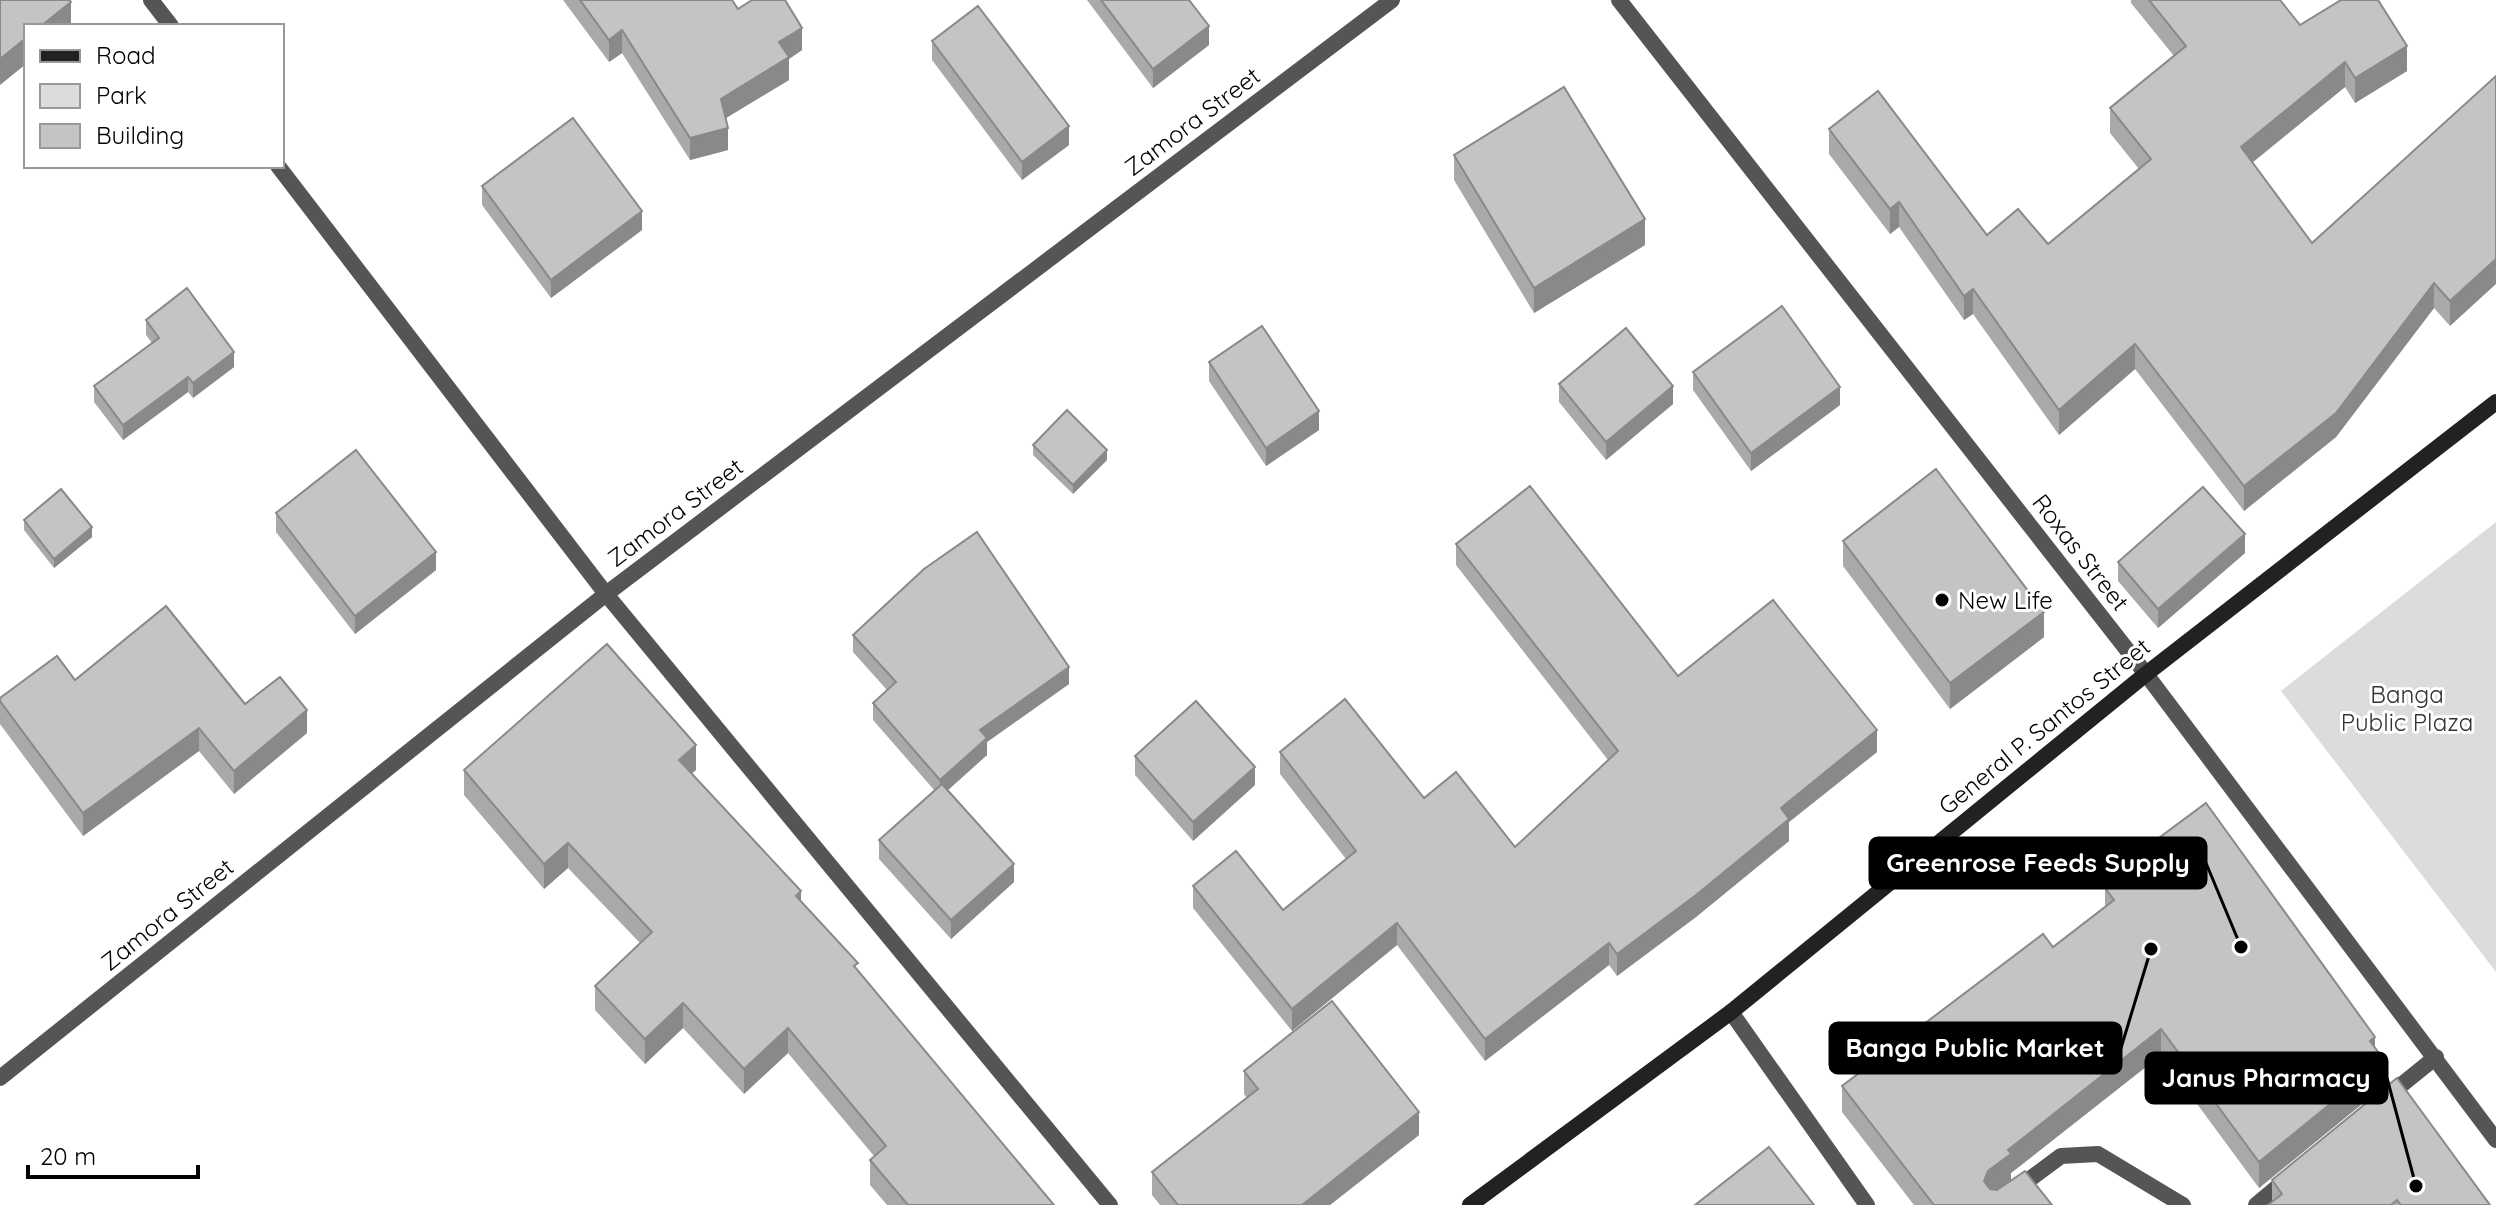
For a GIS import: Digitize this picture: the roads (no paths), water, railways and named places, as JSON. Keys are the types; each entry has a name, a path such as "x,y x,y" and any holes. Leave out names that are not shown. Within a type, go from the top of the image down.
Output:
{"main road":[{"name":"General P. Santos Street","path":"1470,1205 1731,1012 2146,674 2496,402"}],"street":[{"path":"151,0 169,24"},
{"name":"Zamora Street","path":"0,1078 606,594 1392,0"},
{"name":"Roxas Street","path":"1619,0 2146,674 2496,1140"},
{"path":"280,168 606,594 1110,1205"},
{"path":"1731,1012 1867,1205"},
{"path":"2376,1106 2436,1057"},
{"path":"1995,1205 2061,1156 2086,1153 2098,1154 2183,1205"},
{"path":"2256,1205 2304,1165"}],"place":[{"name":"New Life","path":"1942,600"},
{"name":"Greenrose Feeds Supply","path":"2241,947"},
{"name":"Banga Public Market","path":"2151,949"},
{"name":"Janus Pharmacy","path":"2416,1186"}],"park label":[{"name":"Banga Public Plaza","path":"2407,708"}]}
